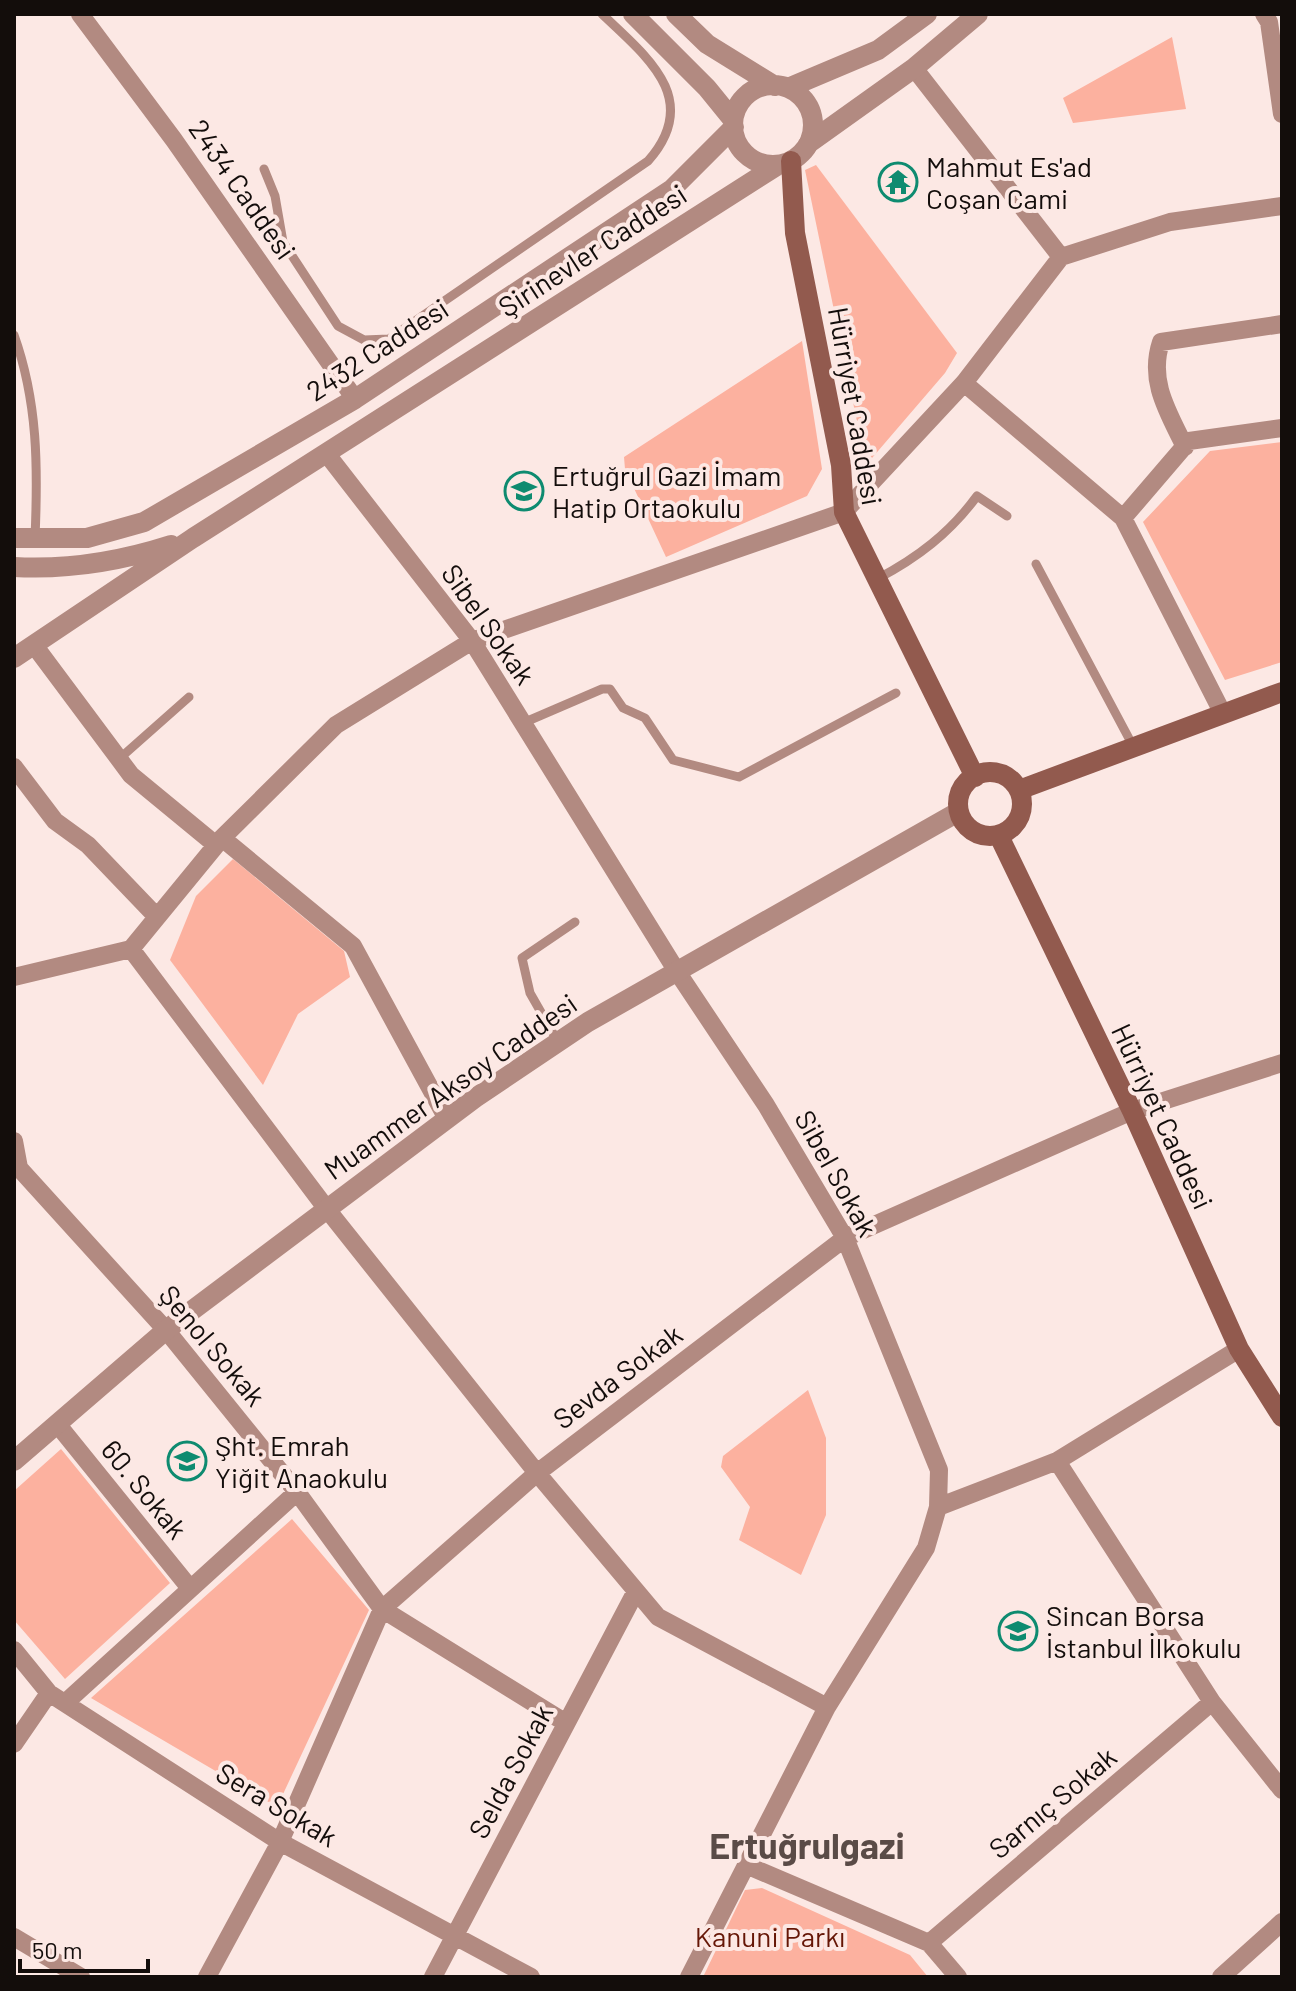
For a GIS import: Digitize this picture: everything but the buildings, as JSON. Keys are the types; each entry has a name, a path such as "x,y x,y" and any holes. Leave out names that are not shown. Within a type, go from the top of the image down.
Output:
{"main road":[{"name":"Hürriyet Caddesi","path":"785,163 795,233 841,465 844,512 975,777"},
{"path":"1019,790 1282,692"},
{"path":"998,772 1014,782 1019,790 1022,812 1017,823 999,836 978,835 962,822 958,812 959,793 975,777 998,772"},
{"name":"Hürriyet Caddesi","path":"999,836 1132,1111 1239,1349 1282,1417"}],"street":[{"name":"2434 Caddesi","path":"80,14 174,140 355,399"},
{"path":"633,14 707,88 733,124 743,151 765,165 785,163"},
{"path":"676,14 707,44 800,95 813,117 809,143"},
{"path":"733,124 750,93 782,87 878,50 927,14"},
{"name":"Şirinevler Caddesi","path":"14,658 193,538 785,163 914,68 978,14"},
{"path":"1271,17 1282,114"},
{"path":"914,68 1061,257"},
{"name":"2432 Caddesi","path":"24,538 87,538 144,522 355,399 672,189 733,124"},
{"path":"14,977 131,949 219,841 336,725 472,641 844,512 964,383 1061,257 1170,222 1282,206"},
{"path":"1185,447 1160,394 1154,363 1161,342 1282,324"},
{"path":"964,383 1123,518 1222,712"},
{"path":"1123,518 1189,441 1282,428"},
{"name":"Sibel Sokak","path":"326,453 472,641 676,970 766,1105 845,1238 939,1470 938,1507 926,1548 827,1707 689,1977"},
{"path":"14,567 50,569 126,557 193,538"},
{"path":"34,645 131,775 353,946 447,1119"},
{"path":"14,767 55,821 88,845 157,917"},
{"name":"Muammer Aksoy Caddesi","path":"14,1461 166,1330 447,1119 558,1042 676,970 958,812"},
{"path":"131,949 326,1208 537,1473 658,1617 827,1707"},
{"name":"Sevda Sokak","path":"207,1977 280,1842 382,1609 537,1473 845,1238 1132,1111 1282,1063"},
{"name":"Şenol Sokak","path":"14,1141 16,1170 166,1330 297,1492 382,1609 566,1723"},
{"path":"938,1507 1057,1461 1239,1349"},
{"name":"60. Sokak","path":"58,1425 189,1587"},
{"path":"1057,1461 1212,1702 1282,1790"},
{"path":"14,1744 57,1698 297,1492"},
{"name":"Selda Sokak","path":"433,1977 636,1591"},
{"name":"Sera Sokak","path":"14,1650 57,1698 280,1842 531,1977"},
{"name":"Sarnıç Sokak","path":"929,1943 1212,1702"},
{"path":"746,1865 929,1943 958,1977"},
{"path":"1221,1977 1282,1922"},
{"path":"14,1937 81,1977"}],"lane":[{"path":"264,169 275,196 283,242 338,326 364,340 389,339 648,161 658,151 671,113 667,87 654,64 602,14"},
{"path":"14,335 27,379 36,431 24,538"},
{"path":"877,579 927,549 956,523 977,496 1007,516"},
{"path":"1036,564 1133,746"},
{"path":"523,723 602,689 610,689 623,708 645,718 673,760 739,777 896,693"},
{"path":"119,759 189,697"},
{"path":"558,1042 530,993 522,958 575,922"}],"green space":[{"path":"1172,37 1186,109 1073,123 1063,98"},
{"path":"816,165 957,353 945,373 866,465 805,170"},
{"path":"802,341 822,469 807,496 666,557 625,469 624,457"},
{"path":"1282,442 1282,662 1225,680 1143,522 1210,451"},
{"path":"233,859 344,951 350,977 298,1014 263,1085 170,960 196,896"},
{"path":"808,1390 826,1438 826,1515 801,1575 739,1540 750,1507 721,1467 723,1456"},
{"path":"61,1449 170,1583 65,1679 14,1620 14,1491"},
{"path":"292,1519 369,1610 277,1807 91,1698"},
{"name":"Kanuni Parkı","path":"762,1888 910,1955 928,1977 703,1977 745,1890"}],"place":[{"name":"Mahmut Es'ad Coşan Cami","path":"898,182"},
{"name":"Ertuğrul Gazi İmam Hatip Ortaokulu","path":"524,491"},
{"name":"Şht. Emrah Yiğit Anaokulu","path":"187,1461"},
{"name":"Sincan Borsa İstanbul İlkokulu","path":"1018,1631"}],"district":[{"name":"Ertuğrulgazi","path":"807,1844"}]}
